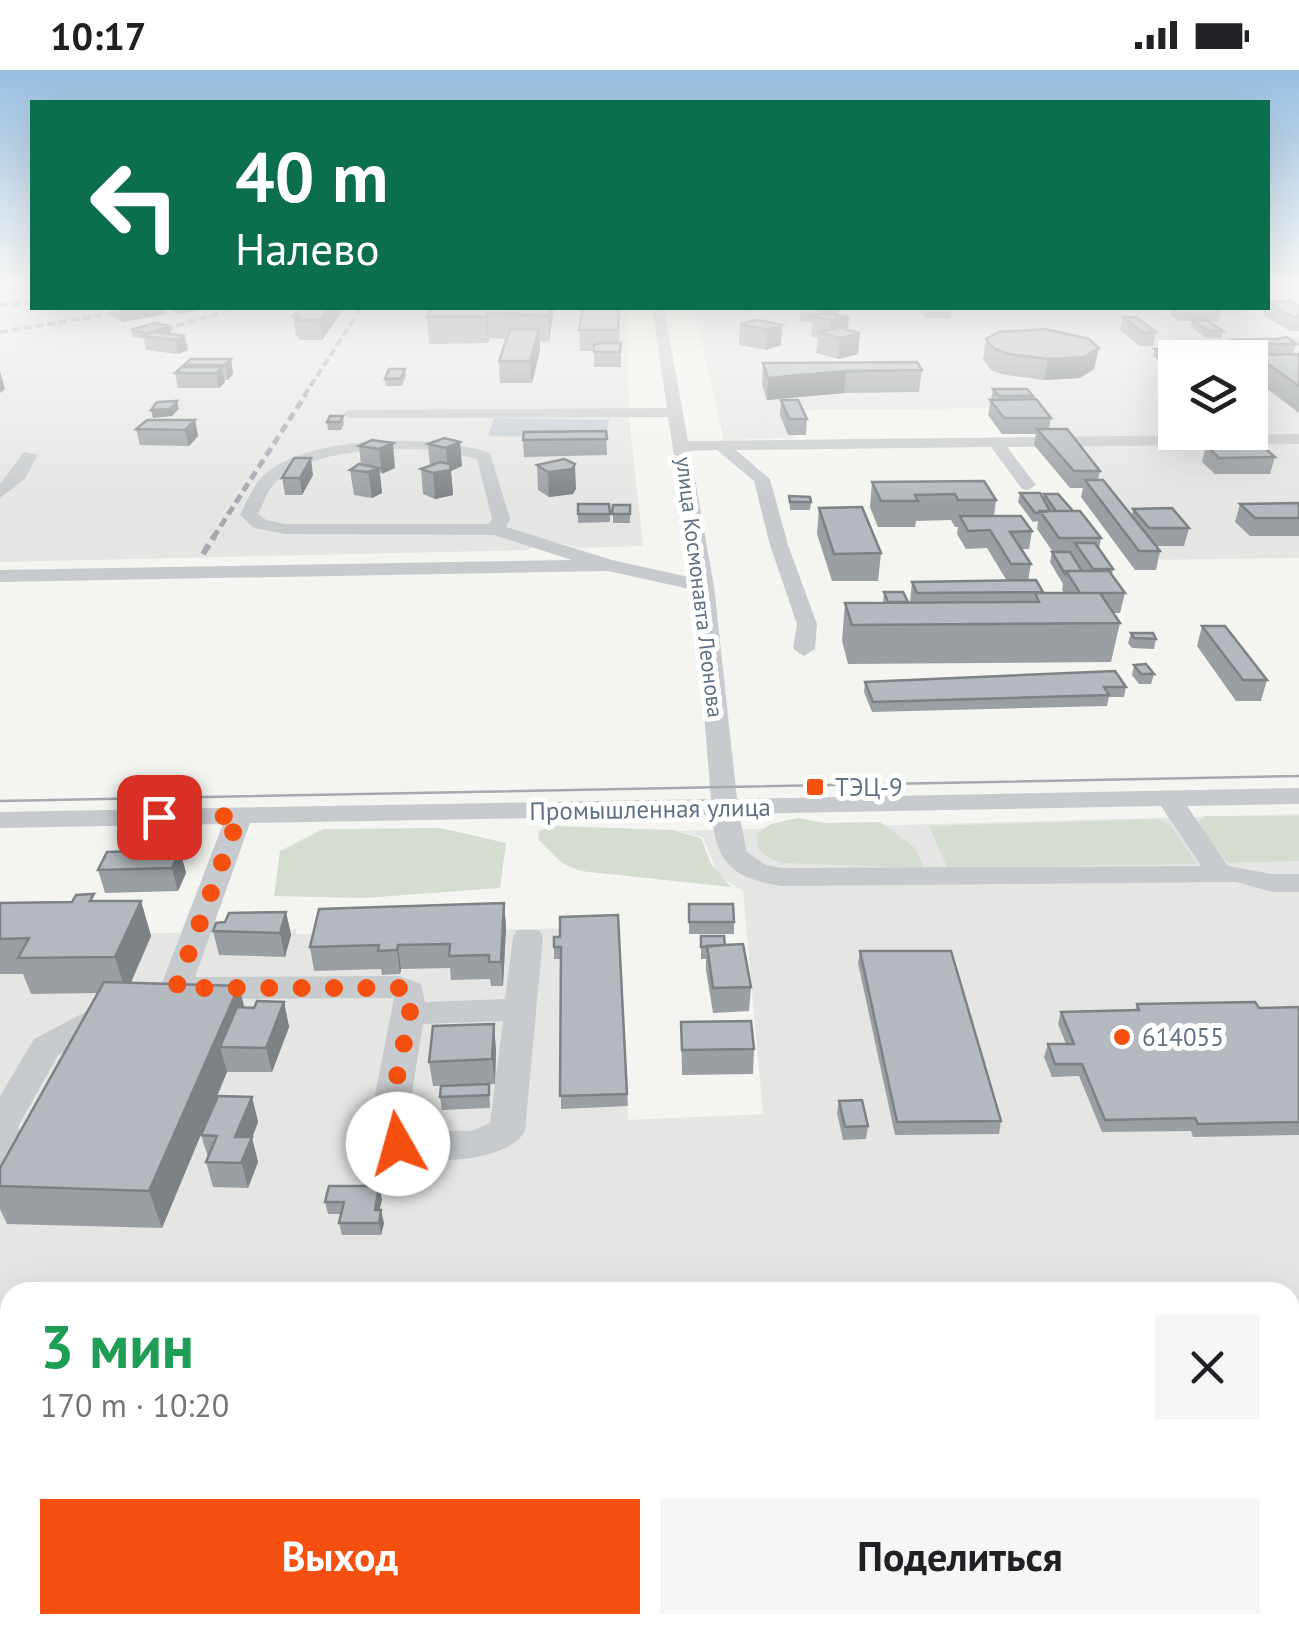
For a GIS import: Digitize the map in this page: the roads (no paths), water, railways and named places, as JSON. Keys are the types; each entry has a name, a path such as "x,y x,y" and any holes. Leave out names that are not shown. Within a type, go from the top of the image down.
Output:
{"street":[{"name":"улица Космонавта Леонова","path":"666,357 704,586 732,854 746,868 768,876 1220,874 1299,883"},
{"path":"349,414 676,412"},
{"path":"682,446 1299,439"},
{"path":"994,442 1028,485"},
{"path":"720,445 762,479 779,545 807,624 804,649"},
{"path":"495,530 502,519 484,456 457,448 361,446 312,457 270,477 249,515 260,524 285,530 495,530 608,565 704,586"},
{"path":"0,492 19,476 30,456"},
{"path":"0,576 608,565"},
{"name":"Промышленная улица","path":"0,820 1299,796"},
{"path":"1169,798 1220,874"},
{"path":"151,992 239,816"},
{"path":"0,1184 14,1152 0,1127 40,1055 54,1040 151,992 399,988 412,995 387,1125 390,1140 406,1146 474,1145 499,1137 510,1123 528,936"},
{"path":"410,1014 520,1008"}],"tram line":[{"path":"0,801 1299,776"}],"railway":[{"path":"304,396 329,357"},
{"path":"213,538 306,394"},
{"path":"203,554 215,535"}],"place":[{"name":"ТЭЦ-9","path":"815,787"},
{"name":"614055","path":"1122,1037"}]}
